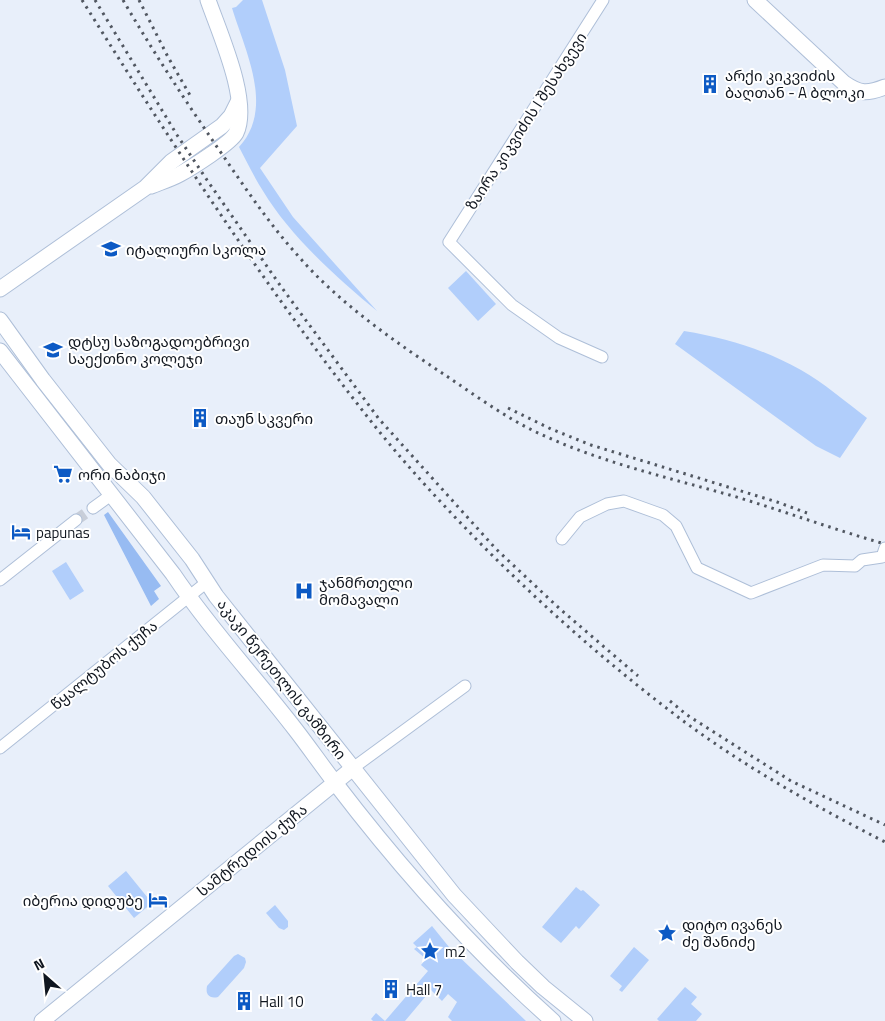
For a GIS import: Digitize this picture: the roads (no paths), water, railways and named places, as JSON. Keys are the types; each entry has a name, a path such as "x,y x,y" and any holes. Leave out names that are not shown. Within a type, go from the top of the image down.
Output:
{"main road":[{"path":"0,289 146,188 180,174 228,142 235,135 240,121 236,79 208,0"},
{"path":"755,0 856,92 871,92 885,87"},
{"name":"აკაკი წერეთლის გამზირი","path":"0,320 43,380 109,464 143,497 192,559 216,596 454,895 487,932 543,987 585,1021"},
{"name":"აკაკი წერეთლის გამზირი","path":"0,351 173,574 188,597 303,739 335,783 444,913 502,973 553,1021"},
{"name":"სამტრედიის ქუჩა","path":"42,1021 353,768"}],"street":[{"name":"ზაირა კიკვიძის I შესახვევი","path":"602,357 559,338 512,305 449,242 603,0"},
{"path":"92,508 111,495"},
{"path":"562,539 580,517 607,504 624,501 663,515 676,526 697,568 751,593 823,565 855,566 862,560 884,553"},
{"path":"0,580 76,520"},
{"name":"წყალტუბოს ქუჩა","path":"0,748 207,582"},
{"name":"სამტრედიის ქუჩა","path":"353,768 466,686"}],"tunnel":[{"path":"76,520 93,508"}],"railway":[{"path":"82,0 220,214 293,319 383,436 463,526 576,634 682,720 730,754 781,785 885,842"},
{"path":"95,0 177,135 207,180 282,288 379,419 496,549 560,609 638,676"},
{"path":"123,0 191,109 277,231 316,275 351,307 389,337 502,413 524,426 561,443 586,453 662,477 740,498 885,544"},
{"path":"139,0 191,97"},
{"path":"508,408 551,429 591,445 807,513"},
{"path":"670,701 687,715 791,781 885,825"}],"place":[{"name":"არქი კიკვიძის ბაღთან - A ბლოკი","path":"710,84"},
{"name":"იტალიური სკოლა","path":"111,249"},
{"name":"დტსუ საზოგადოებრივი საექთნო კოლეჯი","path":"53,350"},
{"name":"თაუნ სკვერი","path":"200,418"},
{"name":"ორი ნაბიჯი","path":"63,474"},
{"name":"papunas","path":"21,532"},
{"name":"ჯანმრთელი მომავალი","path":"304,591"},
{"name":"იბერია დიდუბე","path":"158,900"},
{"name":"დიტო ივანეს ძე შანიძე","path":"667,933"},
{"name":"m2","path":"430,951"},
{"name":"Hall 7","path":"391,989"},
{"name":"Hall 10","path":"244,1001"}]}
